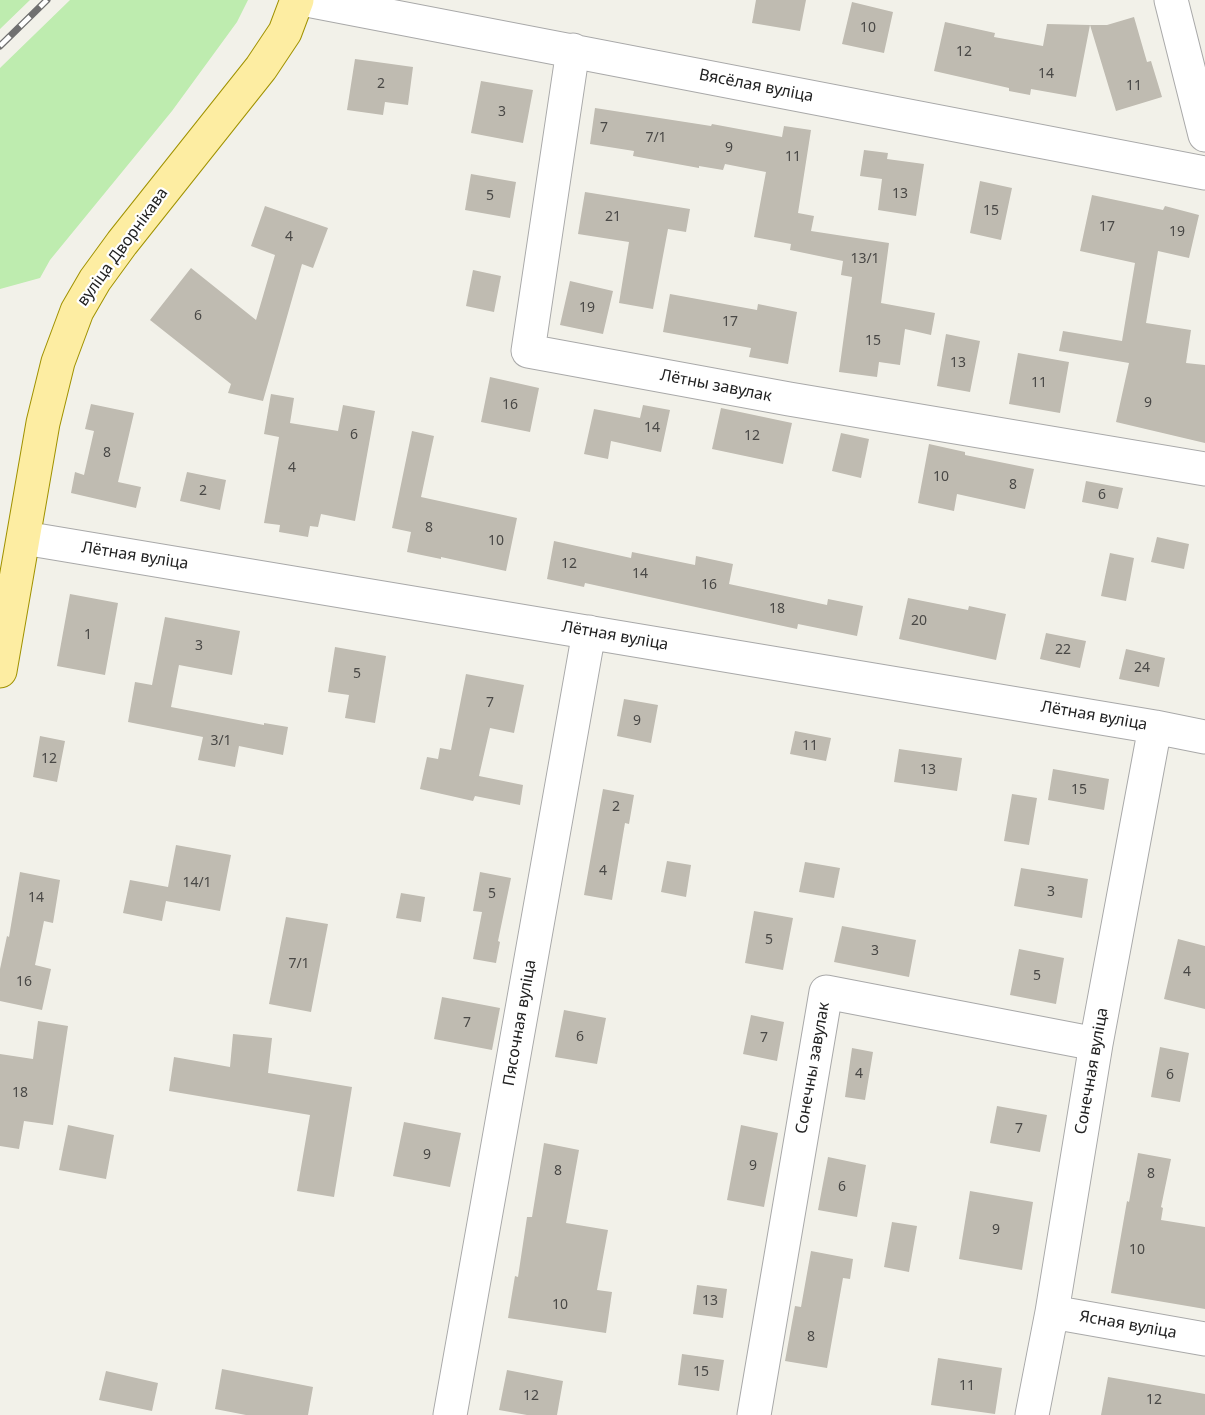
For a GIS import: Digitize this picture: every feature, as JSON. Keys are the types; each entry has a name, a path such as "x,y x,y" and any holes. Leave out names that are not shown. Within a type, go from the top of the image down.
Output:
{"main road":[{"name":"вуліца Дворнікава","path":"0,671 43,423 58,362 77,311 95,280 122,243 261,68 285,32 297,0"}],"street":[{"name":"Вясёлая вуліца","path":"307,0 1205,173"},
{"path":"1171,0 1205,135"},
{"name":"Лётны завулак","path":"573,50 528,351 789,399 1205,469"},
{"name":"Лётная вуліца","path":"24,538 1205,737"},
{"name":"Пясочная вуліца","path":"450,1415 589,632"},
{"name":"Сонечная вуліца","path":"1032,1415 1052,1312 1096,1044 1155,727"},
{"name":"Сонечны завулак","path":"754,1415 826,993 1096,1044"},
{"name":"Ясная вуліца","path":"1052,1312 1205,1339"}],"green space":[{"path":"0,0 30,0 0,29"},
{"path":"70,0 248,0 237,22 172,111 50,260 40,278 0,289 0,68"}],"building":[{"path":"756,0 806,0 800,31 752,23"},
{"path":"852,2 893,12 884,53 842,44"},
{"path":"1134,17 1147,62 1151,61 1162,97 1116,111 1090,25 1107,25"},
{"path":"945,22 995,33 994,37 1043,46 1047,24 1090,25 1076,97 1031,89 1030,95 934,71"},
{"path":"355,59 413,67 408,105 385,102 383,115 347,110"},
{"path":"481,81 533,90 523,143 471,133"},
{"path":"595,108 711,126 712,124 782,137 784,126 811,130 798,213 814,216 811,231 889,243 881,303 935,313 931,335 905,329 900,365 879,362 877,377 839,372 852,277 841,275 843,261 790,250 791,244 754,237 766,172 725,164 723,170 699,166 699,168 633,156 634,151 590,144"},
{"path":"864,150 888,153 887,159 924,164 916,216 878,210 882,179 860,176"},
{"path":"471,174 516,182 510,218 465,210"},
{"path":"980,181 1012,188 1001,240 970,233"},
{"path":"585,192 690,209 686,232 668,229 653,309 619,303 629,242 578,234"},
{"path":"1092,195 1163,210 1165,206 1199,215 1189,258 1158,251 1146,323 1191,330 1186,363 1205,365 1205,443 1116,422 1129,363 1059,351 1063,331 1122,341 1135,263 1080,251"},
{"path":"265,206 328,228 313,268 302,264 263,401 228,393 231,384 150,320 191,268 256,320 275,255 251,246"},
{"path":"473,270 501,276 494,312 466,306"},
{"path":"570,281 613,291 603,334 560,325"},
{"path":"670,294 757,310 758,304 797,312 788,364 749,357 751,348 663,332"},
{"path":"946,334 980,341 970,392 937,386"},
{"path":"1018,353 1069,362 1060,413 1009,404"},
{"path":"490,377 539,388 530,432 481,422"},
{"path":"271,394 294,398 290,423 338,431 343,405 375,411 355,521 321,514 318,527 310,526 308,537 279,532 280,525 264,523 279,437 264,434"},
{"path":"91,404 134,413 118,482 141,487 136,508 71,493 75,472 84,475 94,431 85,429"},
{"path":"643,405 670,410 661,452 611,441 608,459 584,454 594,409 640,418"},
{"path":"721,408 792,423 783,464 712,449"},
{"path":"412,431 434,436 421,497 517,518 506,571 407,552 411,532 392,528"},
{"path":"841,433 869,439 861,478 832,471"},
{"path":"929,444 965,452 965,455 1034,469 1025,509 957,494 954,511 918,503"},
{"path":"187,472 226,480 220,510 180,501"},
{"path":"1086,481 1123,488 1118,509 1082,502"},
{"path":"1157,537 1189,544 1184,569 1151,562"},
{"path":"554,541 631,558 632,552 695,565 696,556 733,564 729,584 827,605 828,599 863,606 857,636 798,624 797,629 585,583 584,587 547,579"},
{"path":"1110,553 1134,558 1126,601 1101,596"},
{"path":"70,594 118,603 105,675 57,666"},
{"path":"908,598 968,610 969,606 1006,614 996,660 899,639"},
{"path":"165,617 240,631 232,675 179,665 171,707 264,725 264,723 288,727 283,755 239,746 235,767 198,760 203,737 128,722 135,682 152,685"},
{"path":"1046,633 1086,641 1080,668 1040,659"},
{"path":"335,647 386,656 375,723 345,718 349,695 328,692"},
{"path":"1126,649 1165,658 1159,687 1119,679"},
{"path":"466,674 524,685 514,733 490,728 479,776 523,785 520,805 475,796 473,801 420,789 427,757 438,759 440,748 451,750"},
{"path":"624,699 658,705 651,743 617,736"},
{"path":"795,731 831,738 826,761 790,754"},
{"path":"40,736 65,741 57,782 33,777"},
{"path":"899,749 962,758 957,791 894,782"},
{"path":"1053,769 1109,779 1104,810 1048,800"},
{"path":"603,789 634,795 629,824 625,823 612,900 584,895"},
{"path":"1012,794 1037,798 1029,845 1004,841"},
{"path":"176,845 231,855 220,911 166,901 162,921 123,913 130,880 168,887"},
{"path":"667,861 691,865 686,897 661,892"},
{"path":"805,862 840,868 834,898 799,892"},
{"path":"1021,868 1088,879 1082,918 1014,906"},
{"path":"20,872 60,880 53,923 44,921 35,965 51,969 42,1010 0,1001 0,969 7,936 9,937"},
{"path":"480,872 511,878 498,941 500,942 496,963 473,959 482,912 473,911"},
{"path":"401,893 425,897 421,922 396,918"},
{"path":"754,911 793,918 783,970 745,963"},
{"path":"286,917 328,924 311,1012 269,1004"},
{"path":"842,926 916,940 909,977 834,962"},
{"path":"1178,939 1205,946 1205,1009 1164,999"},
{"path":"1019,949 1064,958 1056,1004 1010,995"},
{"path":"442,997 500,1008 492,1050 434,1039"},
{"path":"564,1010 606,1018 597,1064 555,1057"},
{"path":"751,1015 784,1022 777,1061 743,1054"},
{"path":"38,1021 68,1026 53,1125 24,1121 19,1149 0,1146 0,1054 33,1059"},
{"path":"233,1034 272,1038 268,1073 352,1087 334,1197 297,1191 310,1115 169,1091 174,1057 230,1067"},
{"path":"1160,1047 1189,1053 1180,1102 1151,1097"},
{"path":"852,1048 873,1052 865,1100 845,1097"},
{"path":"997,1106 1047,1115 1040,1152 990,1143"},
{"path":"404,1122 461,1133 450,1187 393,1176"},
{"path":"68,1125 114,1135 106,1179 59,1170"},
{"path":"741,1125 778,1133 764,1207 727,1200"},
{"path":"544,1143 579,1150 566,1223 608,1230 597,1290 612,1292 606,1333 508,1318 515,1276 518,1277 527,1217 532,1217"},
{"path":"1138,1153 1171,1159 1161,1207 1163,1208 1161,1220 1205,1227 1205,1309 1111,1293"},
{"path":"828,1157 866,1165 857,1217 818,1210"},
{"path":"970,1191 1033,1202 1022,1270 959,1259"},
{"path":"892,1222 917,1226 909,1272 884,1267"},
{"path":"811,1251 853,1259 850,1279 843,1278 827,1368 785,1361 795,1306 801,1307"},
{"path":"697,1285 727,1289 723,1318 693,1314"},
{"path":"682,1354 724,1360 719,1391 678,1385"},
{"path":"938,1358 1002,1368 995,1414 931,1405"},
{"path":"222,1369 313,1387 308,1415 246,1415 215,1409"},
{"path":"507,1370 563,1381 557,1415 527,1415 499,1410"},
{"path":"106,1371 158,1383 152,1411 99,1400"},
{"path":"1108,1377 1205,1394 1205,1415 1101,1415"}],"railway":[{"path":"0,46 47,0"}]}
